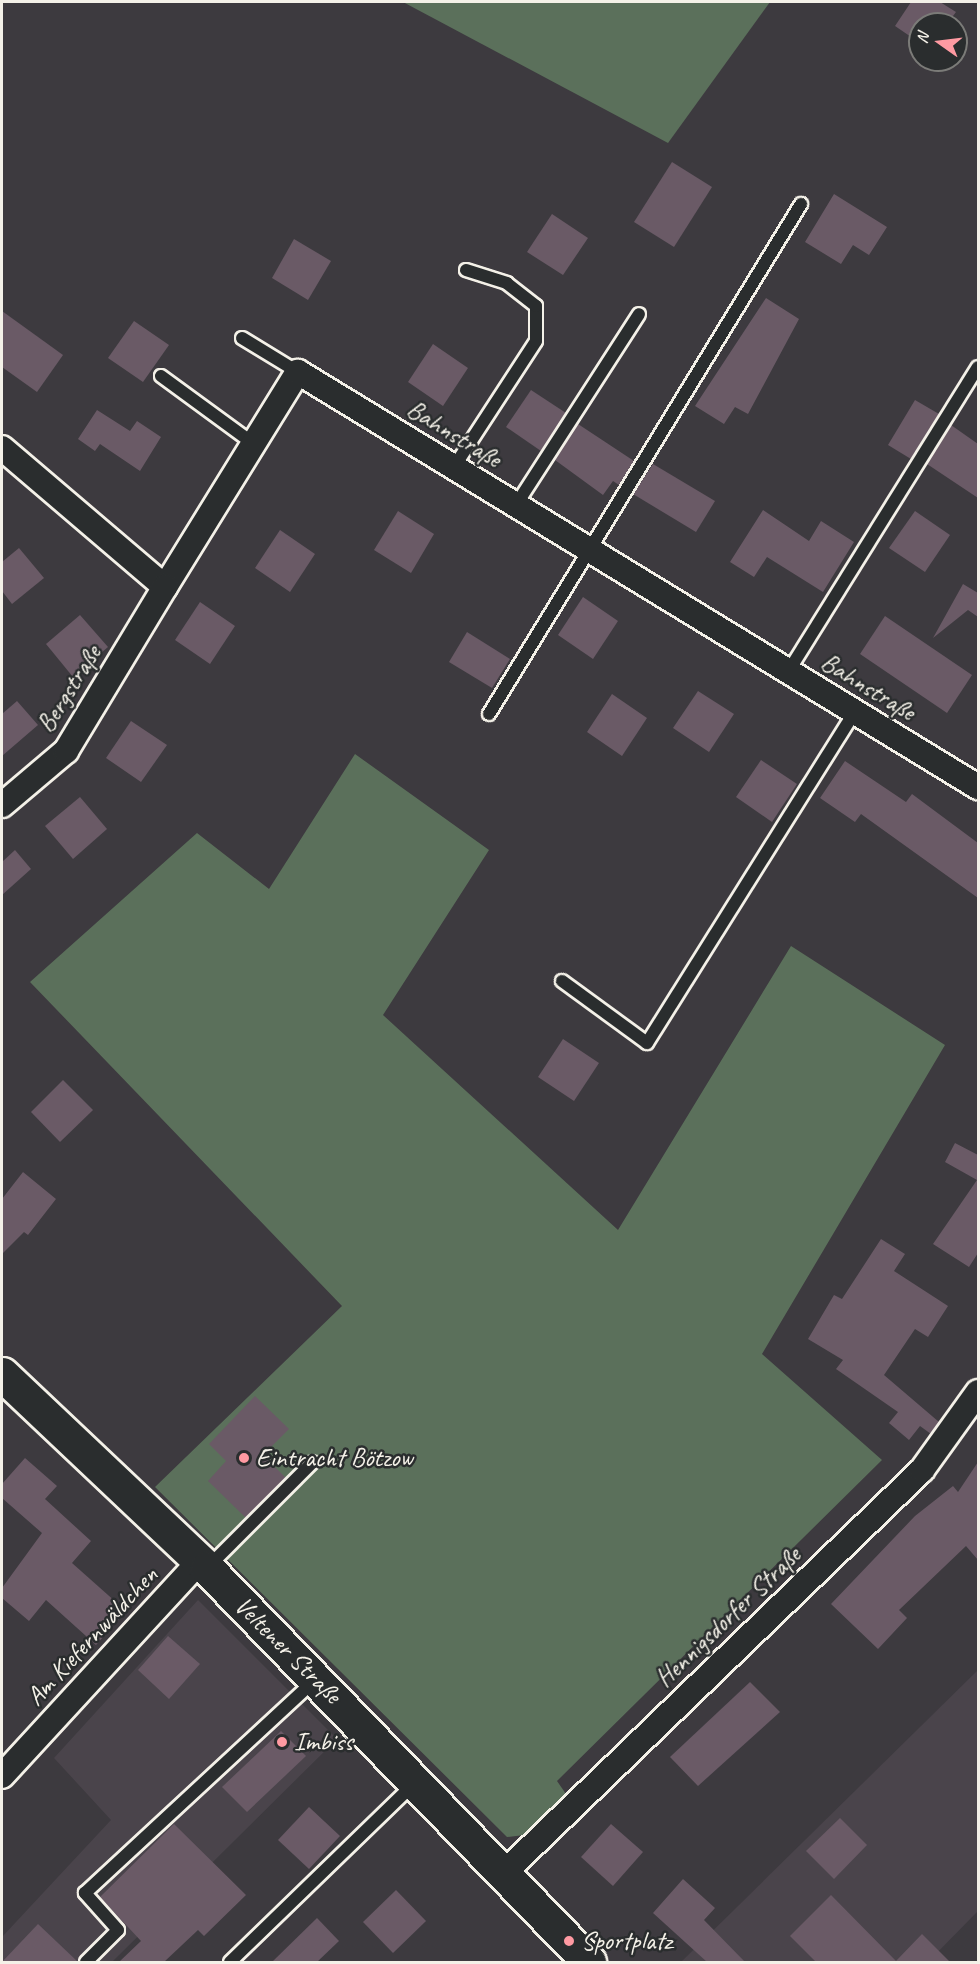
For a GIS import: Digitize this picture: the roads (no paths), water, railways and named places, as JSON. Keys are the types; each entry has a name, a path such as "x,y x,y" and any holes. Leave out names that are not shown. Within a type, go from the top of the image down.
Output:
{"main road":[{"name":"Veltener Straße","path":"2,1374 203,1564 317,1678 589,1962"}],"street":[{"name":"Bahnstraße","path":"298,372 978,787"},
{"path":"2,448 165,587 298,372"},
{"name":"Bergstraße","path":"2,804 66,751 165,587"},
{"name":"Hennigsdorfer Straße","path":"505,1872 922,1470 978,1392"},
{"name":"Am Kiefernwäldchen","path":"2,1776 203,1564"}],"lane":[{"path":"489,714 801,204"},
{"path":"454,467 536,341 536,306 507,283 466,270"},
{"path":"516,505 639,314"},
{"path":"242,338 298,372"},
{"path":"788,672 978,367"},
{"path":"161,376 254,444"},
{"path":"562,981 647,1043 855,712"},
{"path":"203,1564 313,1462"},
{"path":"86,1962 118,1930 85,1893 317,1678"},
{"path":"230,1962 417,1782"}],"place":[{"name":"Eintracht Bötzow","path":"244,1458"},
{"name":"Imbiss","path":"282,1742"},
{"name":"Sportplatz","path":"569,1941"}]}
